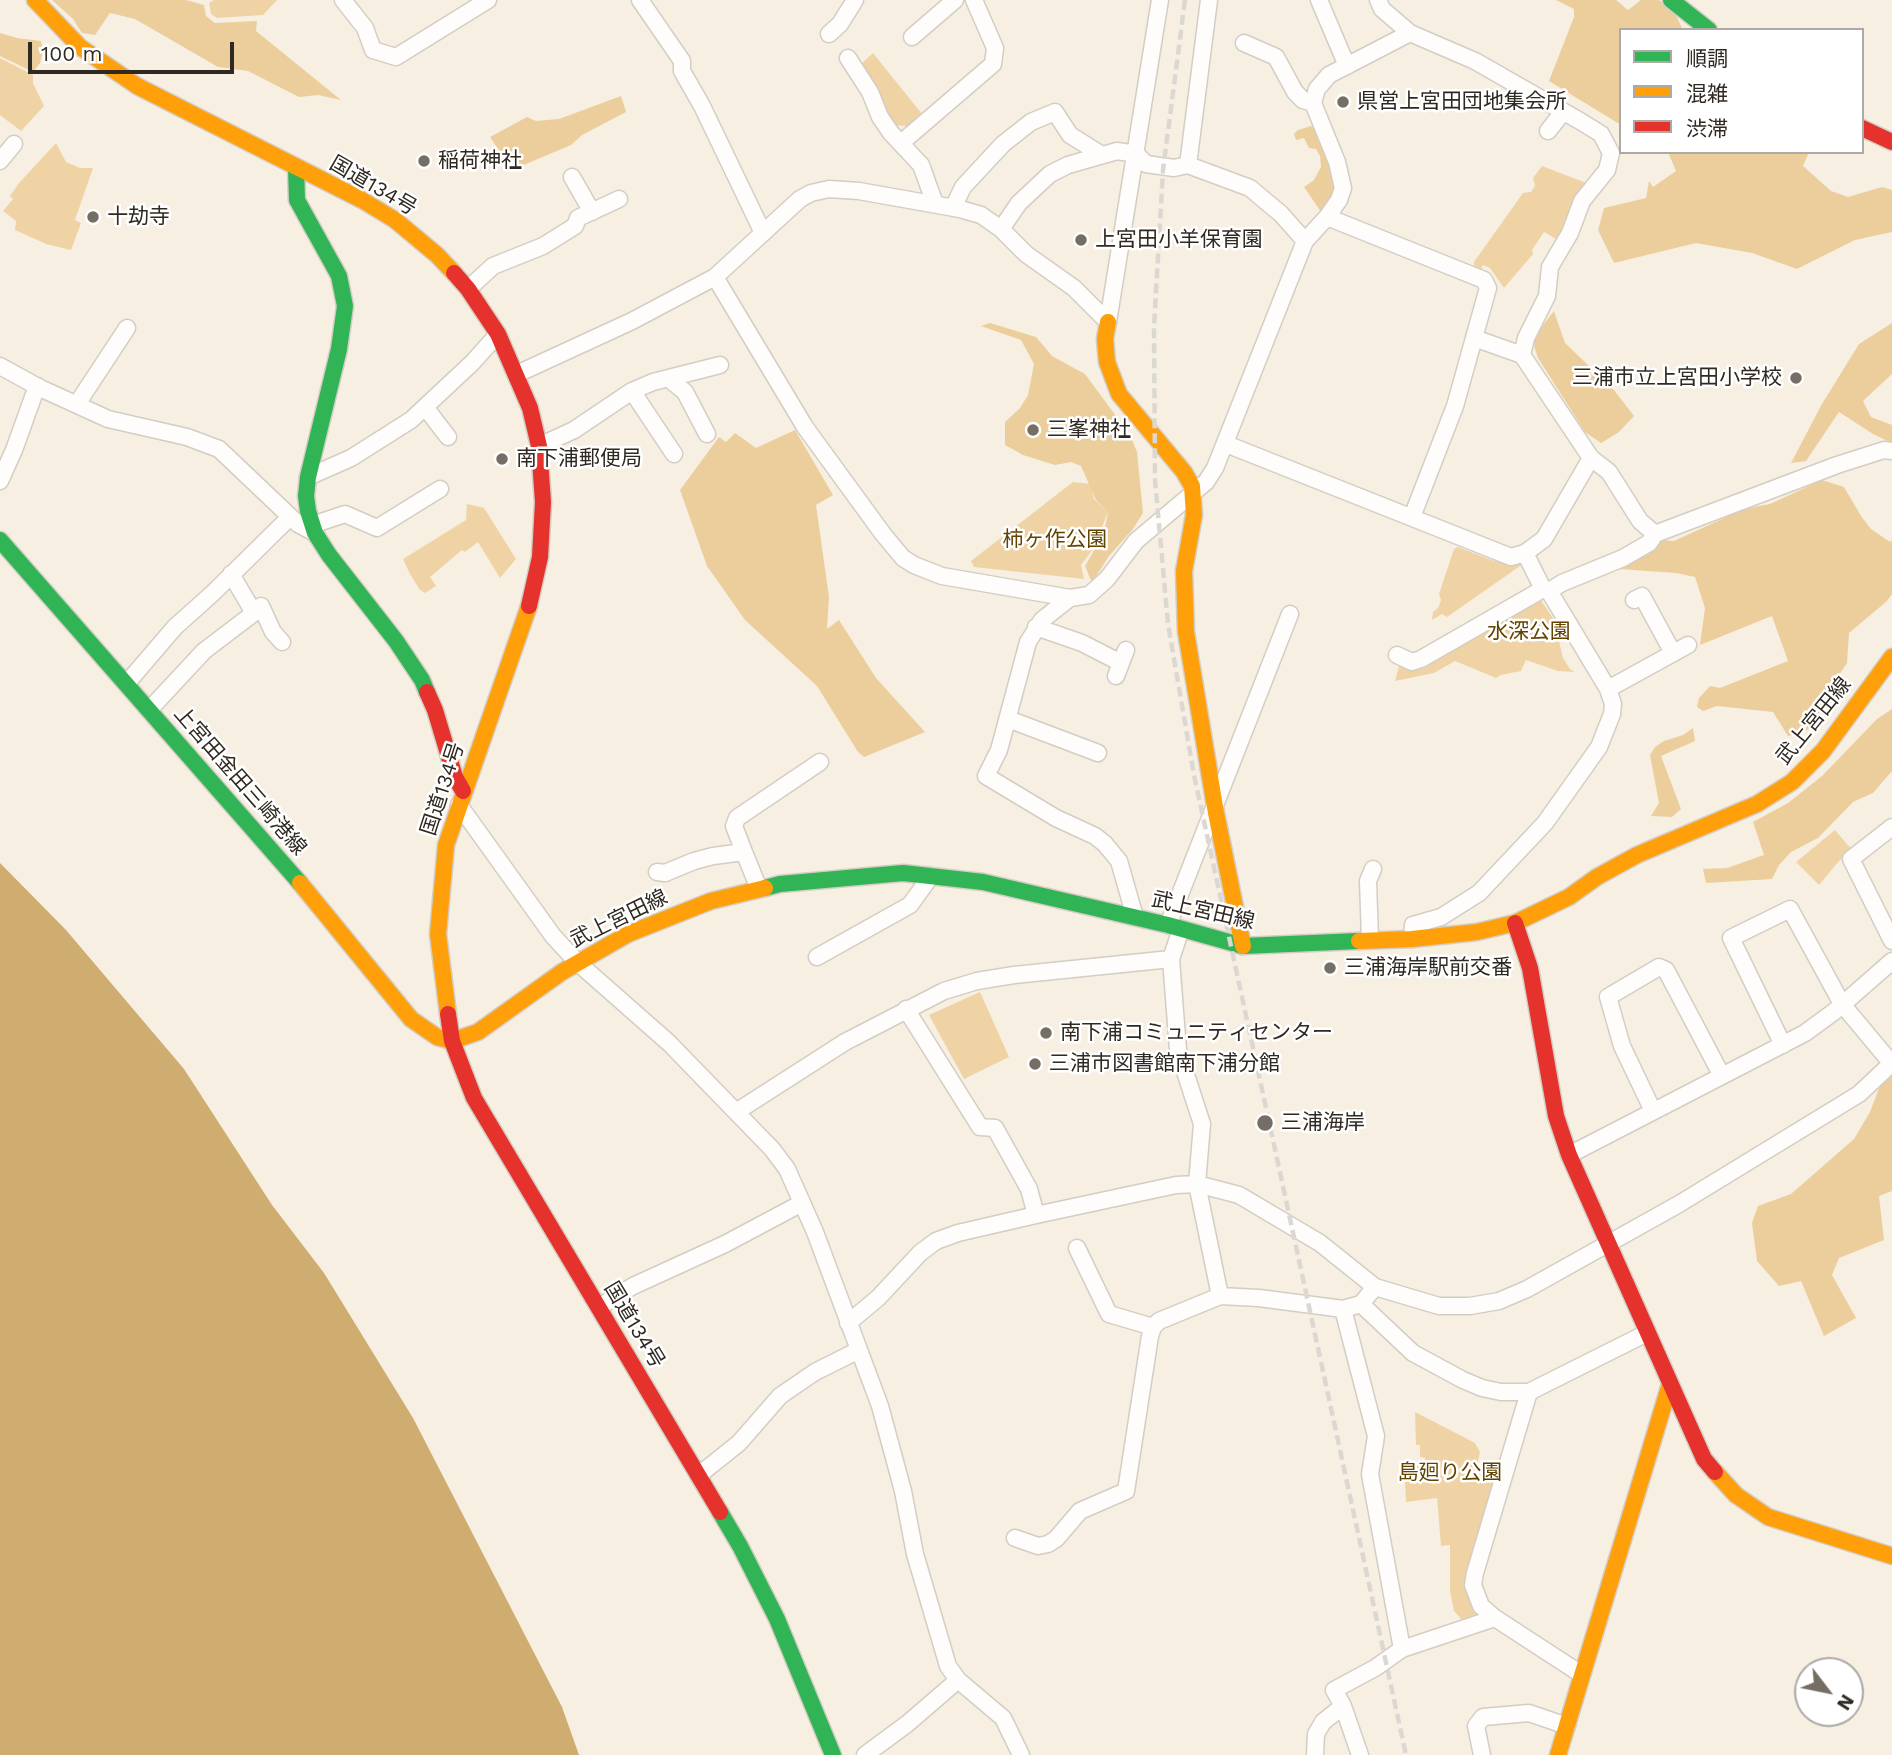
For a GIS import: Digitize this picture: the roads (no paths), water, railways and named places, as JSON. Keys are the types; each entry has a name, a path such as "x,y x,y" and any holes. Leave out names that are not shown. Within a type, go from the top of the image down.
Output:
{"main road":[{"name":"国道134号","path":"35,0 80,47 108,68 166,102 362,200 395,220 437,255 468,289 498,334 517,374 530,408 538,446 544,502 537,571 519,636 446,845 438,934 452,1041 474,1098 761,1584 833,1755"},
{"path":"1671,0 1706,28"},
{"path":"1864,129 1892,142"},
{"path":"296,167 298,200 339,276 345,306 339,349 308,477 307,504 314,529 329,555 396,641 422,680 435,710 461,798"},
{"path":"1108,322 1105,339 1107,362 1119,394 1184,472 1193,492 1194,515 1184,571 1184,616 1215,803 1243,946"},
{"name":"上宮田金田三崎港線","path":"0,540 270,846 411,1019 437,1037 452,1041"},
{"name":"武上宮田線","path":"452,1041 478,1032 577,962 628,934 711,901 780,884 903,873 983,882 1135,917 1243,946 1412,939 1477,932 1515,923 1569,897 1597,877 1637,855 1756,804 1792,782 1823,751 1892,657"},
{"path":"1515,923 1532,982 1556,1116 1569,1156 1704,1459 1721,1480 1749,1505 1786,1524 1892,1556"},
{"path":"1558,1755 1670,1384"}],"street":[{"path":"342,0 365,28 373,50 396,57 488,0"},
{"path":"640,0 682,61 682,71 702,106 763,233"},
{"path":"912,37 955,0"},
{"path":"901,143 993,64 995,48 974,0"},
{"path":"1108,322 1160,0"},
{"path":"1188,165 1209,0"},
{"path":"1319,0 1347,66"},
{"path":"1378,0 1382,9 1410,33 1475,61 1601,134 1611,153 1607,170 1582,201 1570,233 1550,267 1547,296 1526,338 1522,355"},
{"path":"830,34 846,8"},
{"path":"715,277 805,427 903,558 942,576 1070,598 1089,595 1107,579 1136,541 1213,472 1305,241 1339,200 1343,188 1341,178 1313,103 1317,89 1329,75 1410,33"},
{"path":"1244,43 1276,57 1295,92 1303,100 1313,103"},
{"path":"848,58 870,92 880,117 920,165 935,204"},
{"path":"953,208 963,187 1003,144 1031,122 1055,112 1070,135 1102,155"},
{"path":"1548,131 1563,112"},
{"path":"1001,229 1019,204 1050,174 1117,151 1136,154 1146,164 1174,168 1188,165 1251,188 1282,215 1305,241"},
{"path":"572,177 592,212"},
{"path":"517,374 632,321 715,277 800,200 811,193 829,189 859,191 935,204 981,215 1001,229 1026,254 1074,288 1108,322"},
{"path":"468,289 494,266 543,246 575,226 578,218 619,199"},
{"path":"1327,217 1484,280 1488,288 1455,405 1412,517"},
{"path":"308,477 351,458 411,420 498,334"},
{"path":"77,404 125,338"},
{"path":"1474,338 1522,355 1591,458 1609,472 1640,521 1656,534"},
{"path":"538,446 574,430 632,391 668,378 720,365"},
{"path":"0,366 108,419 187,437 219,449 300,526 314,529 345,514 377,528 387,515 422,493 440,489"},
{"path":"668,378 685,392 707,434"},
{"path":"0,481 37,386"},
{"path":"632,391 674,454"},
{"path":"425,407 448,437"},
{"path":"1226,444 1511,557 1525,553 1544,539 1591,458"},
{"path":"1397,655 1412,662 1421,659 1546,590 1623,558 1649,543 1656,534 1837,465 1884,450 1892,451"},
{"path":"127,683 175,627 290,517"},
{"path":"1412,939 1415,924 1441,917 1479,892 1545,823 1586,767 1608,728 1612,704 1608,689 1525,553"},
{"path":"232,574 254,613"},
{"path":"1070,598 1042,620 1028,642 999,750 986,776 1105,844 1124,872 1135,917"},
{"path":"1608,689 1681,649 1647,603"},
{"path":"150,709 204,651 261,606 273,632 282,642"},
{"path":"1220,1296 1197,1184 1202,1125 1178,1050 1171,959 1175,927 1215,803 1290,614"},
{"path":"1037,627 1084,637 1121,663"},
{"path":"1008,719 1098,753"},
{"path":"759,889 734,826 737,818 820,762"},
{"path":"461,798 553,936 577,962 669,1043 772,1149 787,1169 880,1406 903,1491 915,1555 948,1666 958,1680 1003,1718 1021,1755"},
{"path":"1892,827 1852,859 1892,941"},
{"path":"657,872 666,873 694,860 744,852"},
{"path":"1370,940 1368,881 1373,869"},
{"path":"817,957 910,905 931,876"},
{"path":"848,1323 878,1298 919,1253 936,1241 958,1233 1036,1215 1176,1185 1197,1184 1239,1195 1321,1243 1375,1287 1439,1306 1470,1306 1499,1301 1527,1289 1679,1204 1859,1094 1892,1064 1842,1004 1790,909 1733,935 1731,942 1783,1045"},
{"path":"736,1112 845,1042 944,990 1014,975 1171,959"},
{"path":"1569,1156 1783,1045 1818,1024 1892,961"},
{"path":"1653,1111 1622,1046 1608,997 1659,967 1666,970 1722,1076"},
{"path":"906,1009 980,1127 995,1128 1029,1189 1036,1215"},
{"path":"599,1307 633,1286 725,1244 802,1203"},
{"path":"1077,1248 1109,1314 1153,1327"},
{"path":"1015,1538 1038,1546 1048,1544 1056,1539 1080,1511 1126,1491 1153,1327 1159,1321 1220,1296 1259,1298 1343,1309 1361,1304 1375,1287"},
{"path":"1361,1304 1413,1353 1463,1380 1501,1392 1529,1392 1647,1333"},
{"path":"1343,1309 1376,1436 1370,1474 1402,1649"},
{"path":"699,1475 739,1443 780,1395 815,1372 859,1350"},
{"path":"1529,1392 1473,1586 1481,1606 1494,1618 1581,1674"},
{"path":"1360,1755 1343,1706 1334,1690 1375,1668 1402,1649 1494,1618"},
{"path":"865,1755 907,1724 958,1680"},
{"path":"1315,1755 1316,1734 1323,1722 1343,1706"},
{"path":"1482,1755 1476,1726 1483,1717 1529,1713 1567,1726"}],"railway":[{"path":"1185,0 1163,170 1154,327 1155,480 1168,624 1194,775 1406,1755"}],"place":[{"name":"県営上宮田団地集会所","path":"1343,102"},
{"name":"稲荷神社","path":"424,161"},
{"name":"十劫寺","path":"93,217"},
{"name":"上宮田小羊保育園","path":"1081,240"},
{"name":"三浦市立上宮田小学校","path":"1796,378"},
{"name":"三峯神社","path":"1033,430"},
{"name":"南下浦郵便局","path":"502,459"},
{"name":"三浦海岸駅前交番","path":"1330,968"},
{"name":"南下浦コミュニティセンター","path":"1046,1033"},
{"name":"三浦市図書館南下浦分館","path":"1035,1064"},
{"name":"三浦海岸","path":"1265,1123"}],"park label":[{"name":"柿ヶ作公園","path":"1055,540"},
{"name":"水深公園","path":"1529,632"},
{"name":"島廻り公園","path":"1450,1473"}]}
